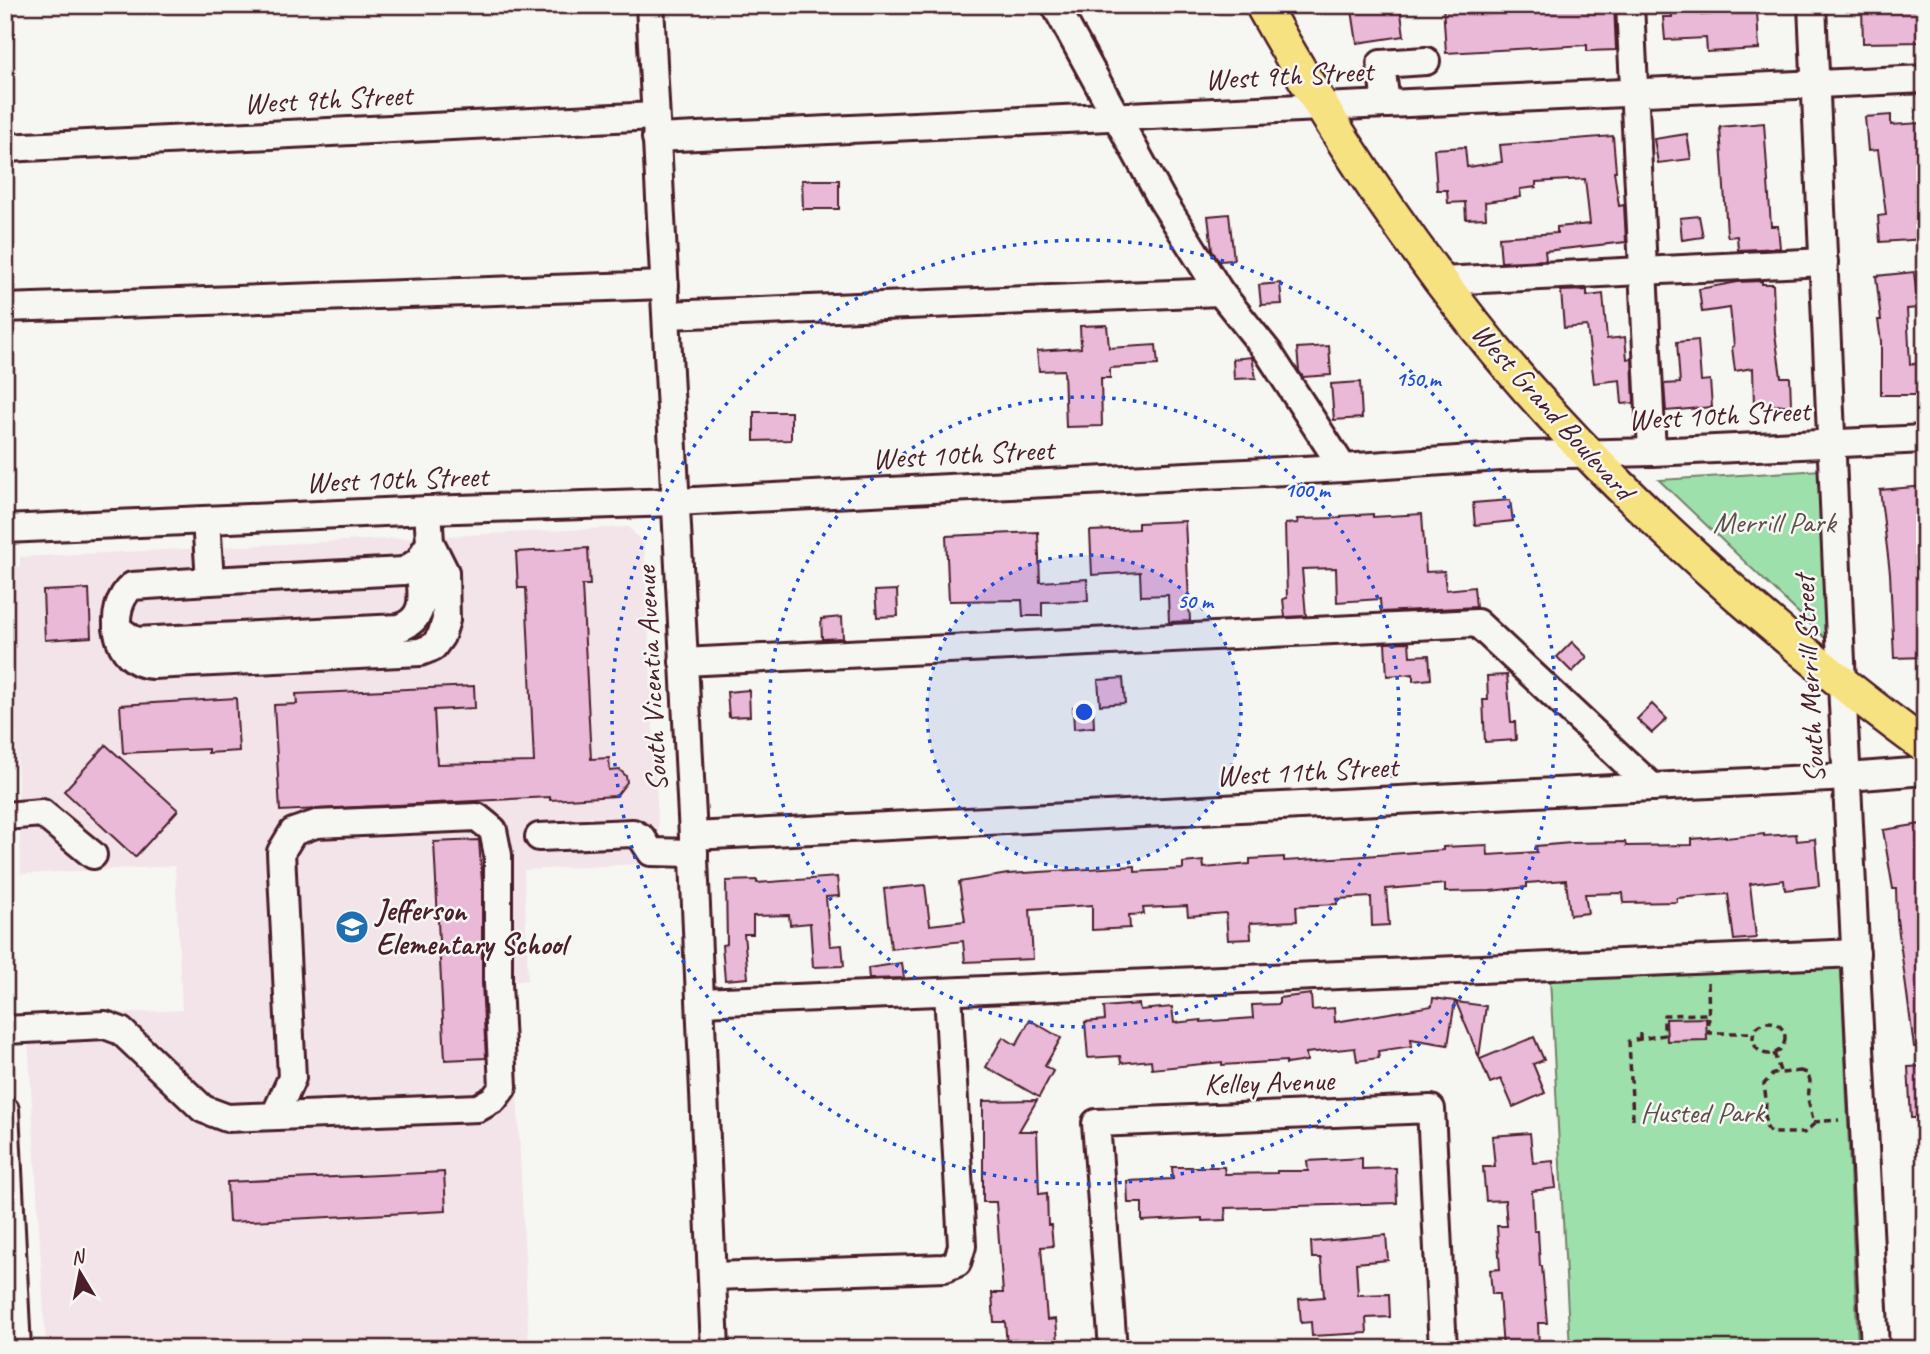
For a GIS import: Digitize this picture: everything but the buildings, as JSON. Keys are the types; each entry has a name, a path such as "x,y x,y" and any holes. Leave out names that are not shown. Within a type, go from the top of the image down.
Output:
{"main road":[{"name":"West Grand Boulevard","path":"1262,5 1322,107 1396,220 1474,324 1587,454 1669,535 1842,684 1925,746"}],"street":[{"name":"South Vicentia Avenue","path":"650,5 694,845 715,1349"},
{"path":"1055,5 1162,200 1220,292 1268,352 1343,468"},
{"path":"1630,5 1652,452"},
{"name":"South Merrill Street","path":"1812,5 1875,1349"},
{"path":"1386,104 1381,64 1426,61"},
{"name":"West 9th Street","path":"5,148 655,127 1115,117 1925,79"},
{"path":"1441,281 1824,262"},
{"path":"5,308 665,285"},
{"path":"667,315 1220,292"},
{"name":"West 10th Street","path":"5,529 675,502 1343,468 1529,455 1925,439"},
{"path":"425,551 445,572 446,620 441,636 433,647 420,652 144,664 134,660 127,652 117,628 118,605 126,590 132,586 410,569 425,551 428,510"},
{"path":"206,520 210,581"},
{"path":"683,662 1477,623 1652,787"},
{"name":"West 11th Street","path":"539,838 633,833 642,838 651,852 694,845 1925,771"},
{"path":"5,816 42,813 93,855"},
{"path":"5,1030 105,1025 121,1031 203,1109 227,1118 478,1108 494,1099 503,1087 498,983 498,855 494,830 477,817 316,824 293,832 281,852 292,1078 275,1115"},
{"path":"701,1002 1856,953"},
{"path":"713,1276 945,1268 957,1263 962,1246 948,992"},
{"name":"Kelley Avenue","path":"1113,1349 1096,1123 1431,1109 1443,1349"},
{"path":"5,1110 10,1270 18,1349"}],"path":[{"path":"1707,959 1709,1033 1754,1033"},
{"path":"1633,1119 1629,1041 1664,1035 1664,1015 1709,1014"},
{"path":"1764,1023 1779,1025 1785,1038 1781,1048 1773,1053 1761,1052 1753,1038 1754,1033 1764,1023"},
{"path":"1640,1030 1640,1040"},
{"path":"1773,1053 1781,1074"},
{"path":"1800,1071 1808,1073 1808,1099 1814,1122 1811,1129 1804,1133 1776,1135 1767,1130 1764,1084 1773,1074 1800,1071"},
{"path":"1814,1122 1844,1120"}],"shaded area":[{"name":"Jefferson Elementary School","path":"629,527 644,545 660,863 524,870 528,980 512,982 529,1349 46,1349 27,1018 182,1010 175,866 21,874 11,567 20,567 20,557"}],"green space":[{"name":"Merrill Park","path":"1821,470 1828,641 1659,480"},
{"name":"Husted Park","path":"1840,945 1858,1349 1570,1349 1549,960"}],"place":[{"name":"Jefferson Elementary School","path":"352,927"}]}
